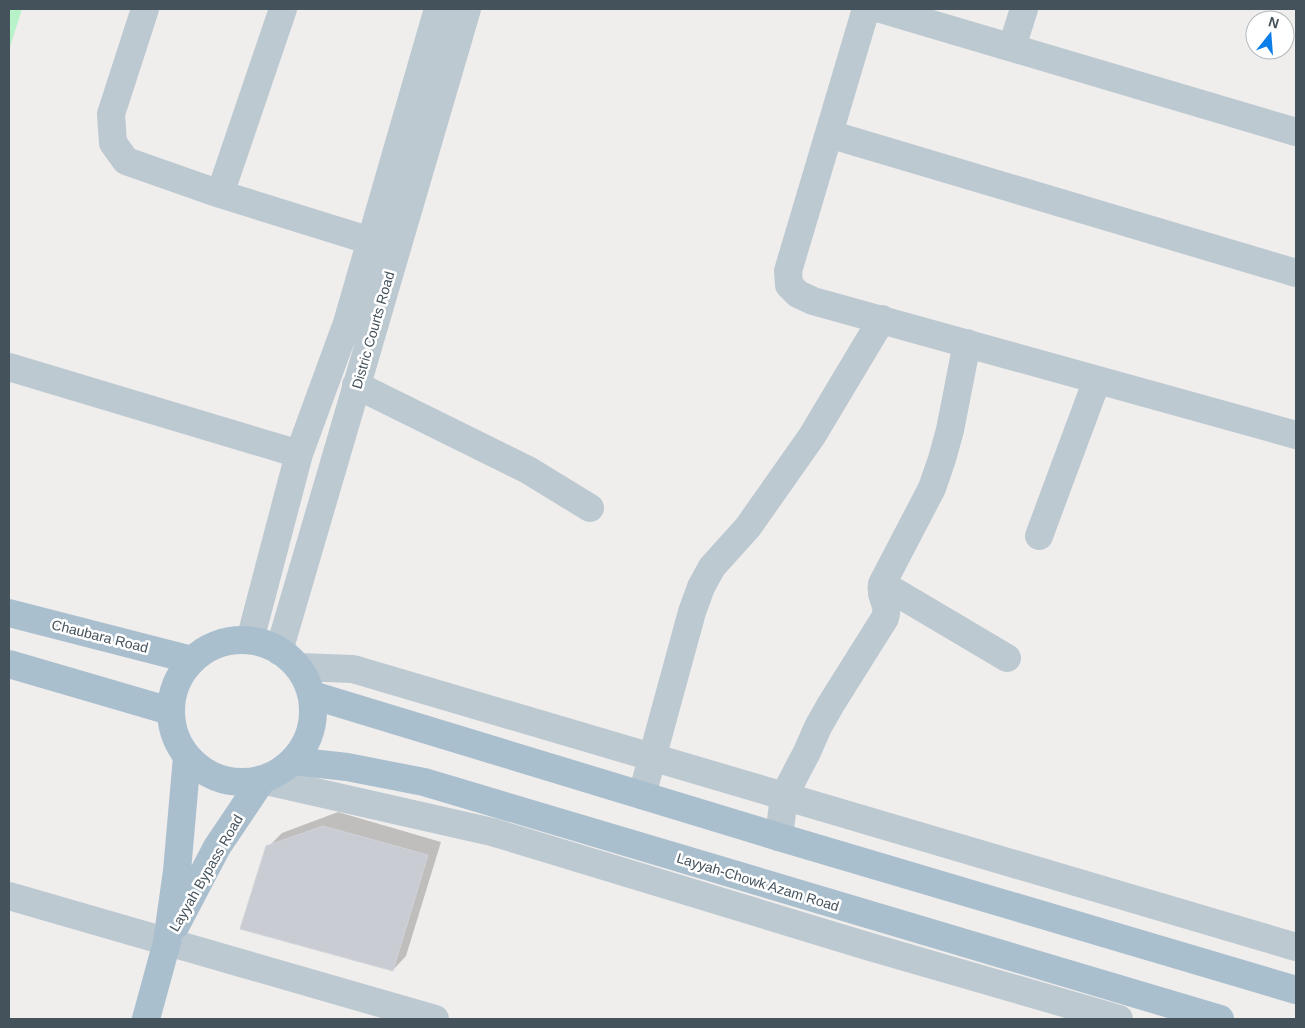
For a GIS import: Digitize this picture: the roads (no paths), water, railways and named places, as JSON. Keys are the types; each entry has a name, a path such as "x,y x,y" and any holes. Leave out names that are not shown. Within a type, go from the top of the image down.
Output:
{"main road":[{"name":"Chaubara Road","path":"9,613 192,660"},
{"path":"250,640 270,646 289,659 306,680 312,695 313,713 311,730 304,746 293,761 278,772 262,780 241,782 221,779 203,770 187,756 175,736 170,712 173,692 180,675 192,660 209,648 229,641 250,640"},
{"path":"9,664 170,712"},
{"path":"312,695 779,837 1296,990"},
{"name":"Layyah Bypass Road","path":"146,1019 167,942 177,871 187,756"},
{"name":"Layyah-Chowk Azam Road","path":"293,761 347,767 424,782 1220,1019"},
{"name":"Layyah Bypass Road","path":"167,942 217,847 262,780"}],"street":[{"path":"145,9 111,114 113,143 126,161 220,194 371,241"},
{"path":"220,194 283,9"},
{"name":"Distric Courts Road","path":"250,640 299,454 347,323 438,9"},
{"name":"Distric Courts Road","path":"289,659 356,385 467,9"},
{"path":"866,9 788,271 790,285 798,294 813,301 1296,435"},
{"path":"882,9 1296,132"},
{"path":"1012,47 1024,9"},
{"path":"829,134 1296,273"},
{"path":"642,795 692,612 701,587 712,567 748,527 812,436 882,320"},
{"path":"779,837 784,796 831,704 885,618 887,609 881,591 882,584 932,488 950,430 967,343"},
{"path":"9,367 299,454"},
{"path":"1038,536 1097,380"},
{"path":"356,385 528,470 590,508"},
{"path":"882,584 1007,658"},
{"path":"289,659 354,669 1296,947"},
{"path":"262,780 492,832 867,946 1119,1019"},
{"path":"9,896 435,1019"}]}
